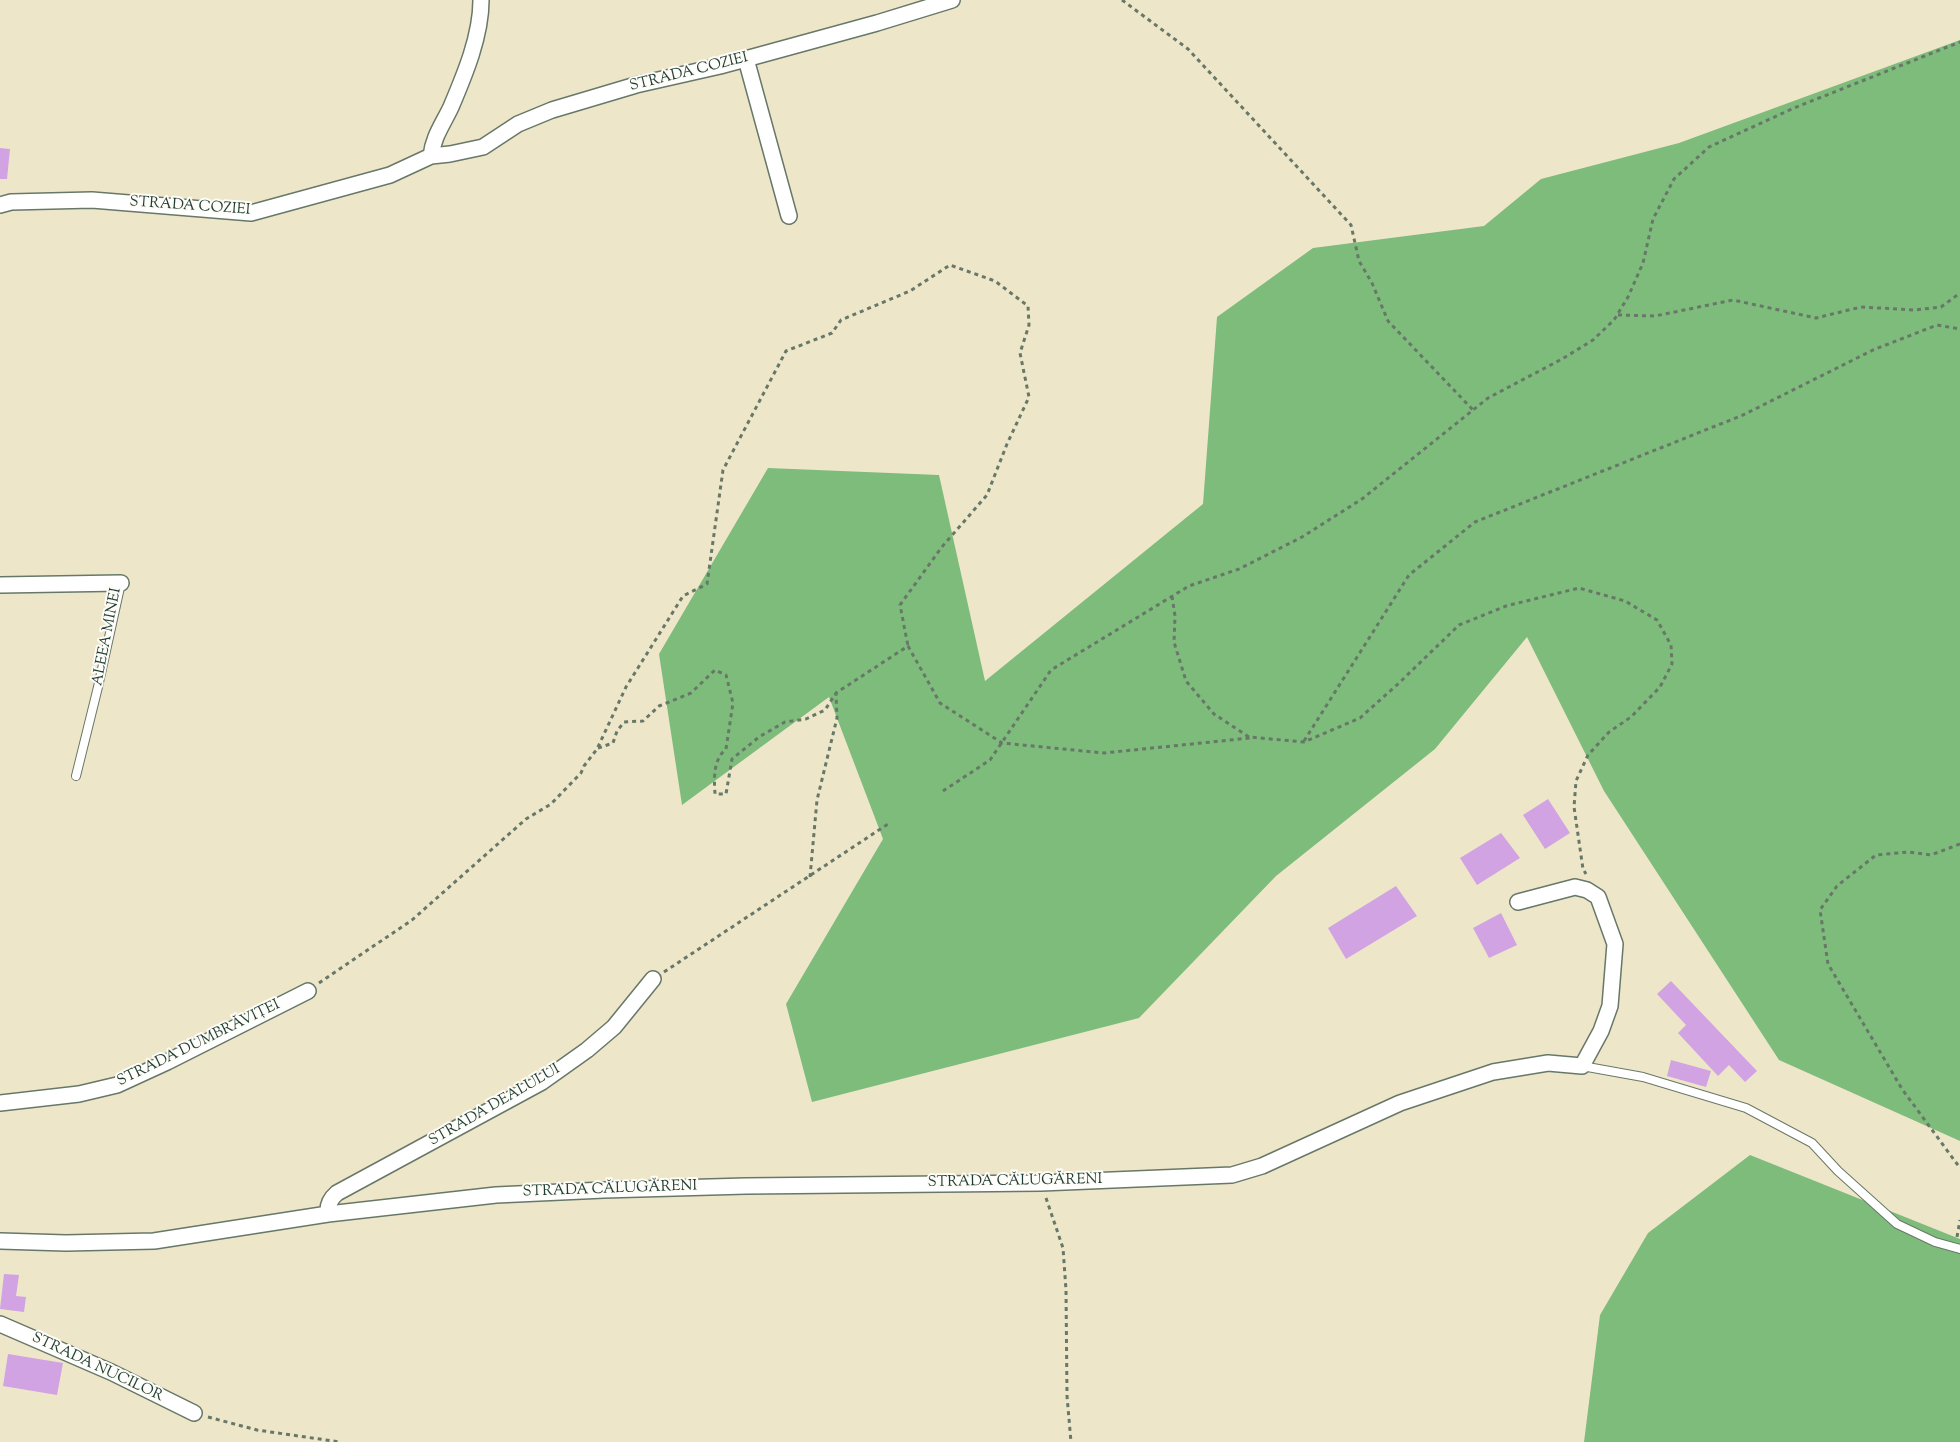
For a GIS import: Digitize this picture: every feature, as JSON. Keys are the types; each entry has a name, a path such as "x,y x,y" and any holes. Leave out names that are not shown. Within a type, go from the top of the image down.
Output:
{"street":[{"path":"431,156 432,144 436,134 450,108 468,64 481,12 481,0"},
{"name":"STRADA COZIEI","path":"0,205 11,202 92,200 251,213 390,175 431,156 483,147 518,124 552,110 636,85 746,59 877,23 952,0"},
{"path":"746,59 789,216"},
{"name":"ALEEA MINEI","path":"0,585 121,583"},
{"path":"1518,902 1575,887 1587,890 1598,897 1615,944 1610,1006 1601,1031 1582,1066"},
{"name":"STRADA DEALULUI","path":"328,1214 329,1204 337,1193 542,1082 587,1050 614,1027 653,979"},
{"name":"STRADA DUMBRĂVIȚEI","path":"0,1103 79,1094 117,1085 308,991"},
{"name":"STRADA CĂLUGĂRENI","path":"0,1241 66,1243 154,1241 328,1214 496,1195 746,1186 1041,1183 1232,1175 1262,1166 1400,1103 1493,1072 1548,1062 1582,1066"},
{"name":"STRADA NUCILOR","path":"0,1324 112,1372 194,1413"}],"lane":[{"name":"ALEEA MINEI","path":"76,776 121,583"},
{"name":"STRADA CĂLUGĂRENI","path":"1582,1066 1643,1077 1746,1108 1812,1143 1838,1172 1897,1224 1935,1242 1960,1249"}],"path":[{"path":"1122,0 1188,49 1351,225 1359,261 1372,283 1388,321 1473,410"},
{"path":"943,791 990,760 1050,670 1189,586 1239,569 1302,537 1362,499 1488,398 1562,359 1592,340 1617,316 1628,297 1644,263 1653,219 1674,179 1710,147 1794,108 1960,42"},
{"path":"308,991 412,920 526,819 551,804 581,774 584,766 597,748 626,687 683,596 707,584 724,470 786,351 832,333 841,320 910,291 950,265 995,281 1028,306 1030,325 1020,353 1028,397 1006,444 987,495 941,548 900,605 908,646 940,703 1002,743 1104,753 1252,738 1304,742 1360,718 1399,684 1459,626 1506,606 1579,588 1625,601 1657,620 1671,645 1672,664 1660,687 1631,717 1609,732 1588,755 1576,780 1574,807 1583,868 1598,897"},
{"path":"1617,316 1655,316 1733,300 1816,318 1861,307 1915,310 1941,307 1960,293"},
{"path":"1304,742 1409,576 1474,522 1743,415 1873,350 1937,325 1960,329"},
{"path":"1172,596 1175,616 1174,642 1186,681 1214,714 1252,738"},
{"path":"597,748 613,743 616,731 624,722 643,721 660,706 691,693 715,670 726,675 733,703 726,749 719,754 714,774 715,794 726,794 732,759 759,737 785,722 806,719 825,710 836,693 908,646"},
{"path":"810,877 818,800 837,718 836,693"},
{"path":"653,979 891,822"},
{"path":"1960,844 1931,855 1908,852 1876,855 1837,886 1820,910 1828,964 1902,1089 1960,1168"},
{"path":"1041,1183 1063,1248 1066,1290 1067,1396 1071,1442"},
{"path":"194,1413 256,1430 340,1442"}],"green space":[{"path":"1960,40 1960,1141 1779,1060 1604,791 1527,637 1435,749 1276,876 1139,1018 812,1102 786,1004 883,839 829,697 682,805 659,654 768,468 939,475 985,681 1203,504 1217,317 1313,248 1484,226 1541,179 1679,143"},
{"path":"1750,1155 1960,1239 1960,1442 1584,1442 1600,1315 1648,1233"}],"building":[{"path":"0,148 10,149 7,179 0,179"},
{"path":"1548,799 1570,833 1545,849 1523,815"},
{"path":"1501,833 1520,858 1477,885 1460,858"},
{"path":"1396,886 1417,916 1346,959 1328,928"},
{"path":"1501,913 1517,945 1489,958 1473,928"},
{"path":"1671,981 1757,1071 1745,1082 1729,1065 1718,1076 1678,1033 1686,1025 1657,994"},
{"path":"1671,1060 1711,1071 1706,1087 1667,1076"},
{"path":"4,1274 19,1275 16,1296 26,1297 24,1312 0,1309"},
{"path":"8,1354 63,1363 57,1395 3,1386"}]}
